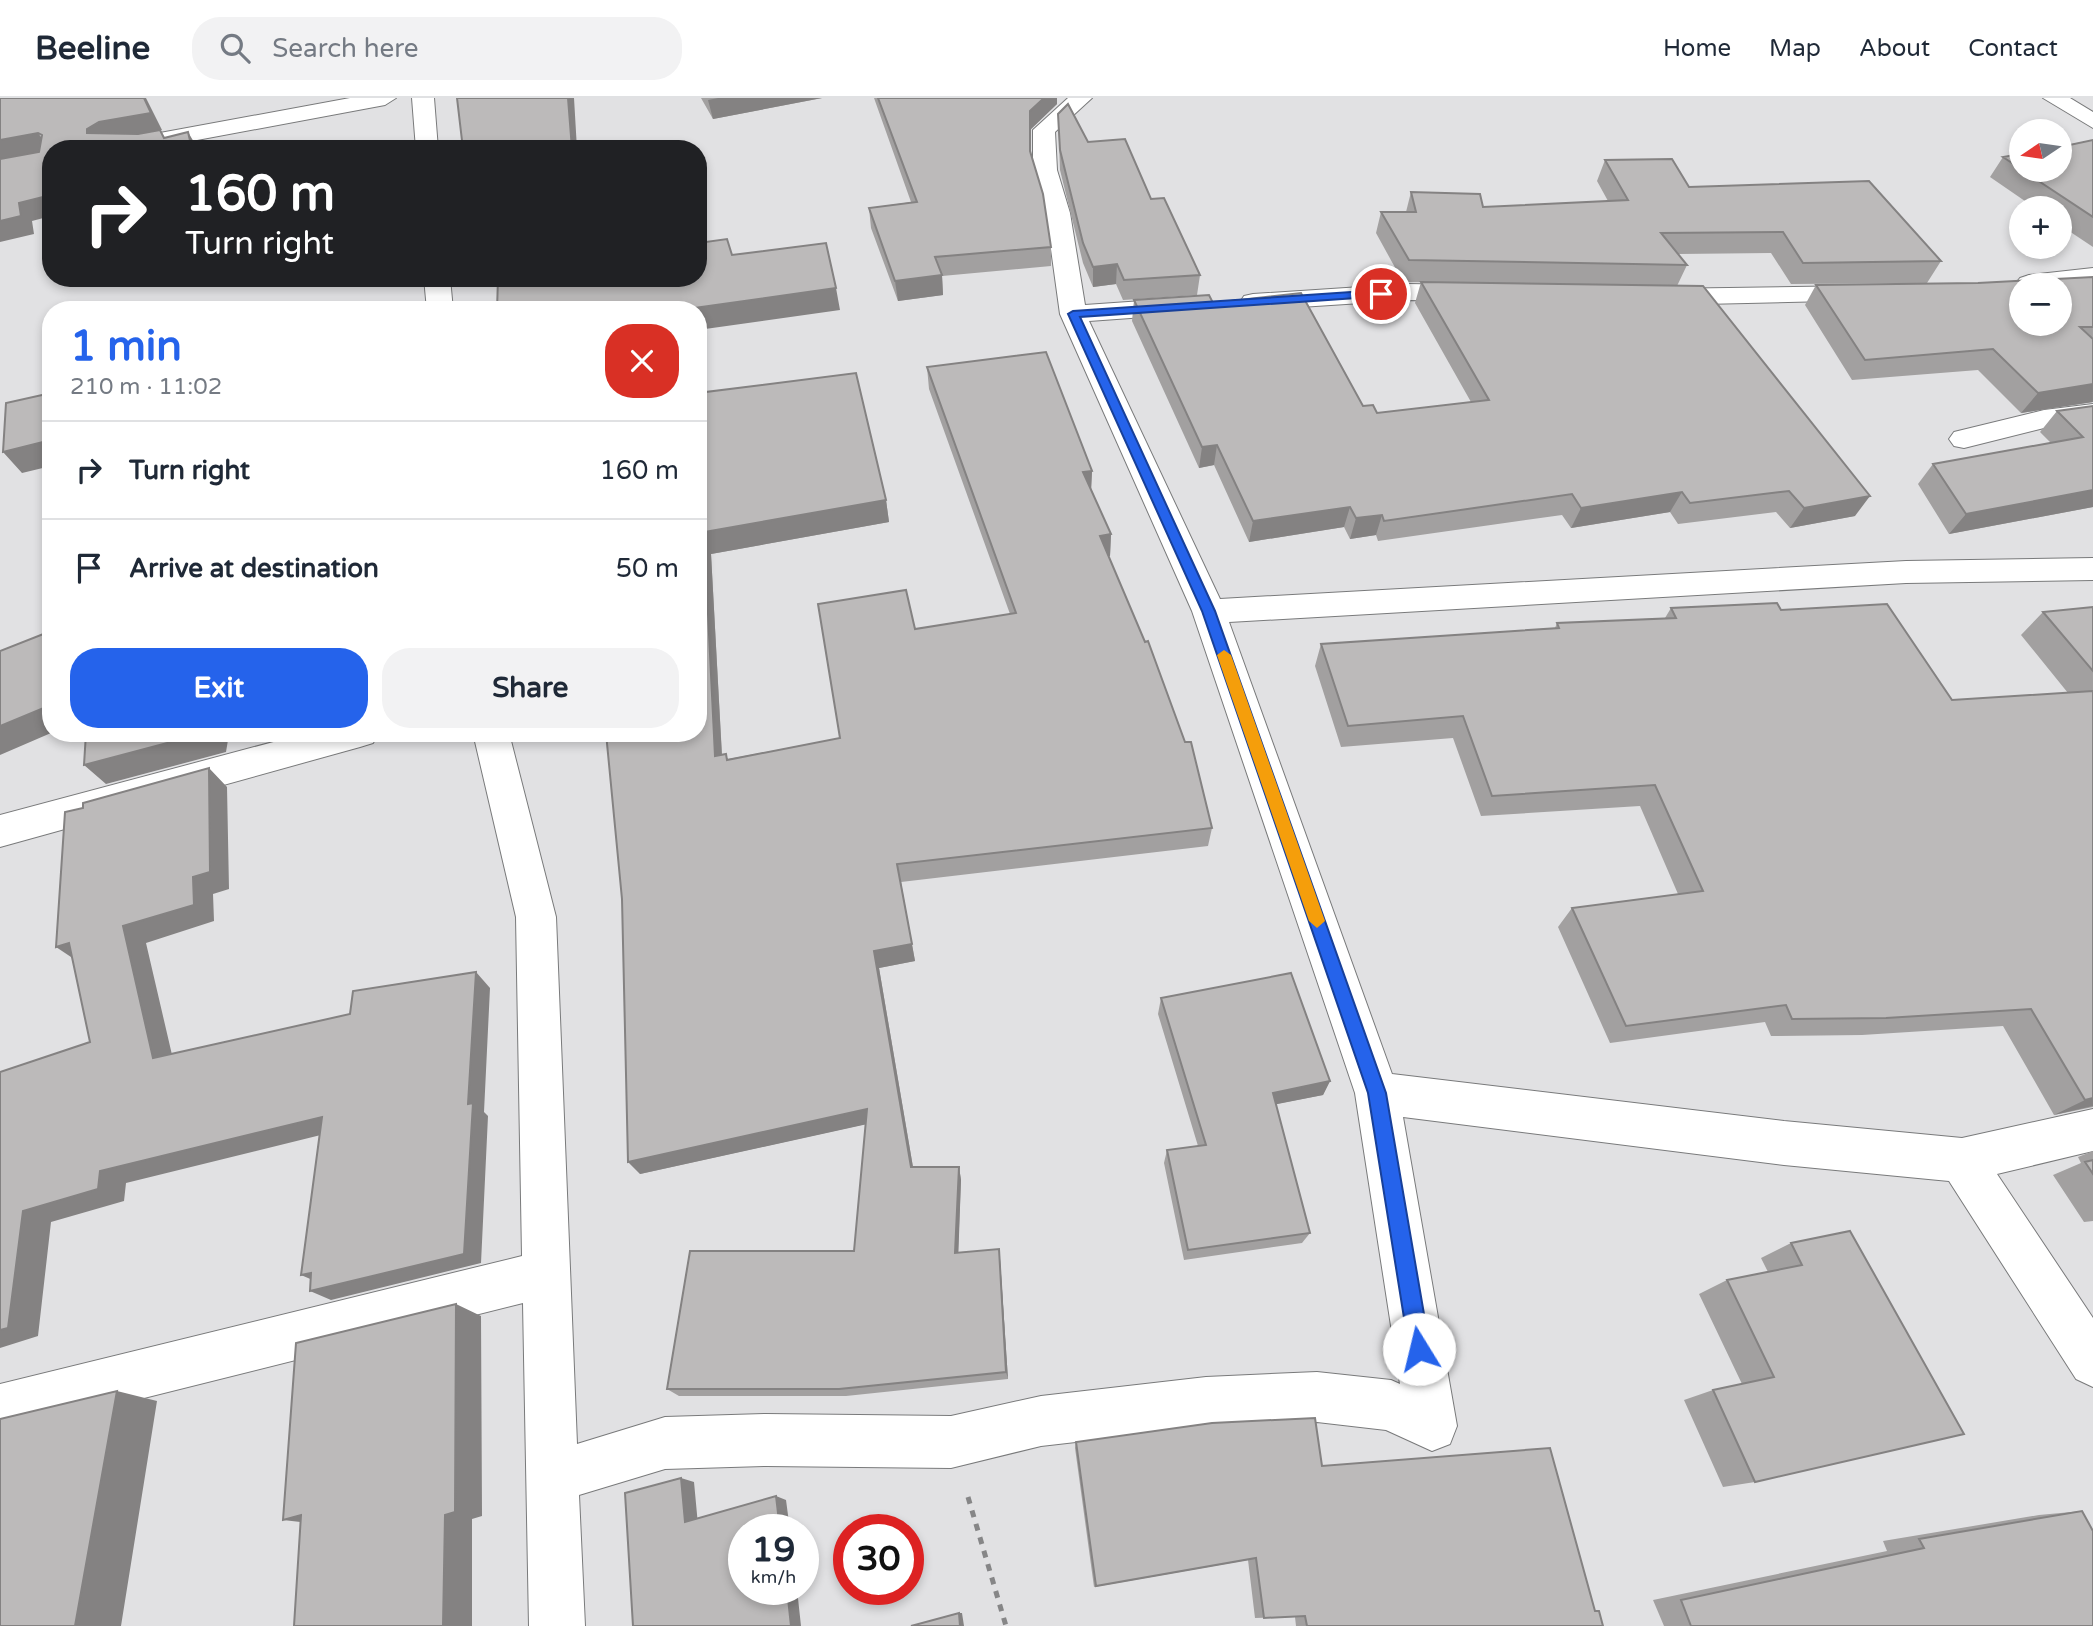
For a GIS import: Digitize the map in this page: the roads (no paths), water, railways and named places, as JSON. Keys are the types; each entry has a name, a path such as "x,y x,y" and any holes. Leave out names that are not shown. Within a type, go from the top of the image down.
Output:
{"street":[{"path":"159,140 385,98"},
{"path":"423,98 426,140"},
{"path":"552,1477 665,1443 766,1440 951,1443 1041,1421 1206,1402 1317,1397 1391,1405 1432,1426 1377,1093 1209,611 1073,314 1058,213 1045,170 1044,130 1081,98"},
{"path":"2054,98 2093,121"},
{"path":"2002,286 2093,276"},
{"path":"1073,314 1407,292 1500,294"},
{"path":"1634,297 1881,294"},
{"path":"1964,439 2044,419 2093,413"},
{"path":"1209,611 1906,572 2093,569"},
{"path":"0,831 327,742"},
{"path":"493,742 536,917 557,1626"},
{"path":"1377,1093 1784,1143 1962,1160 2093,1130"},
{"path":"1962,1160 2093,1362"},
{"path":"0,1409 547,1274"}]}
